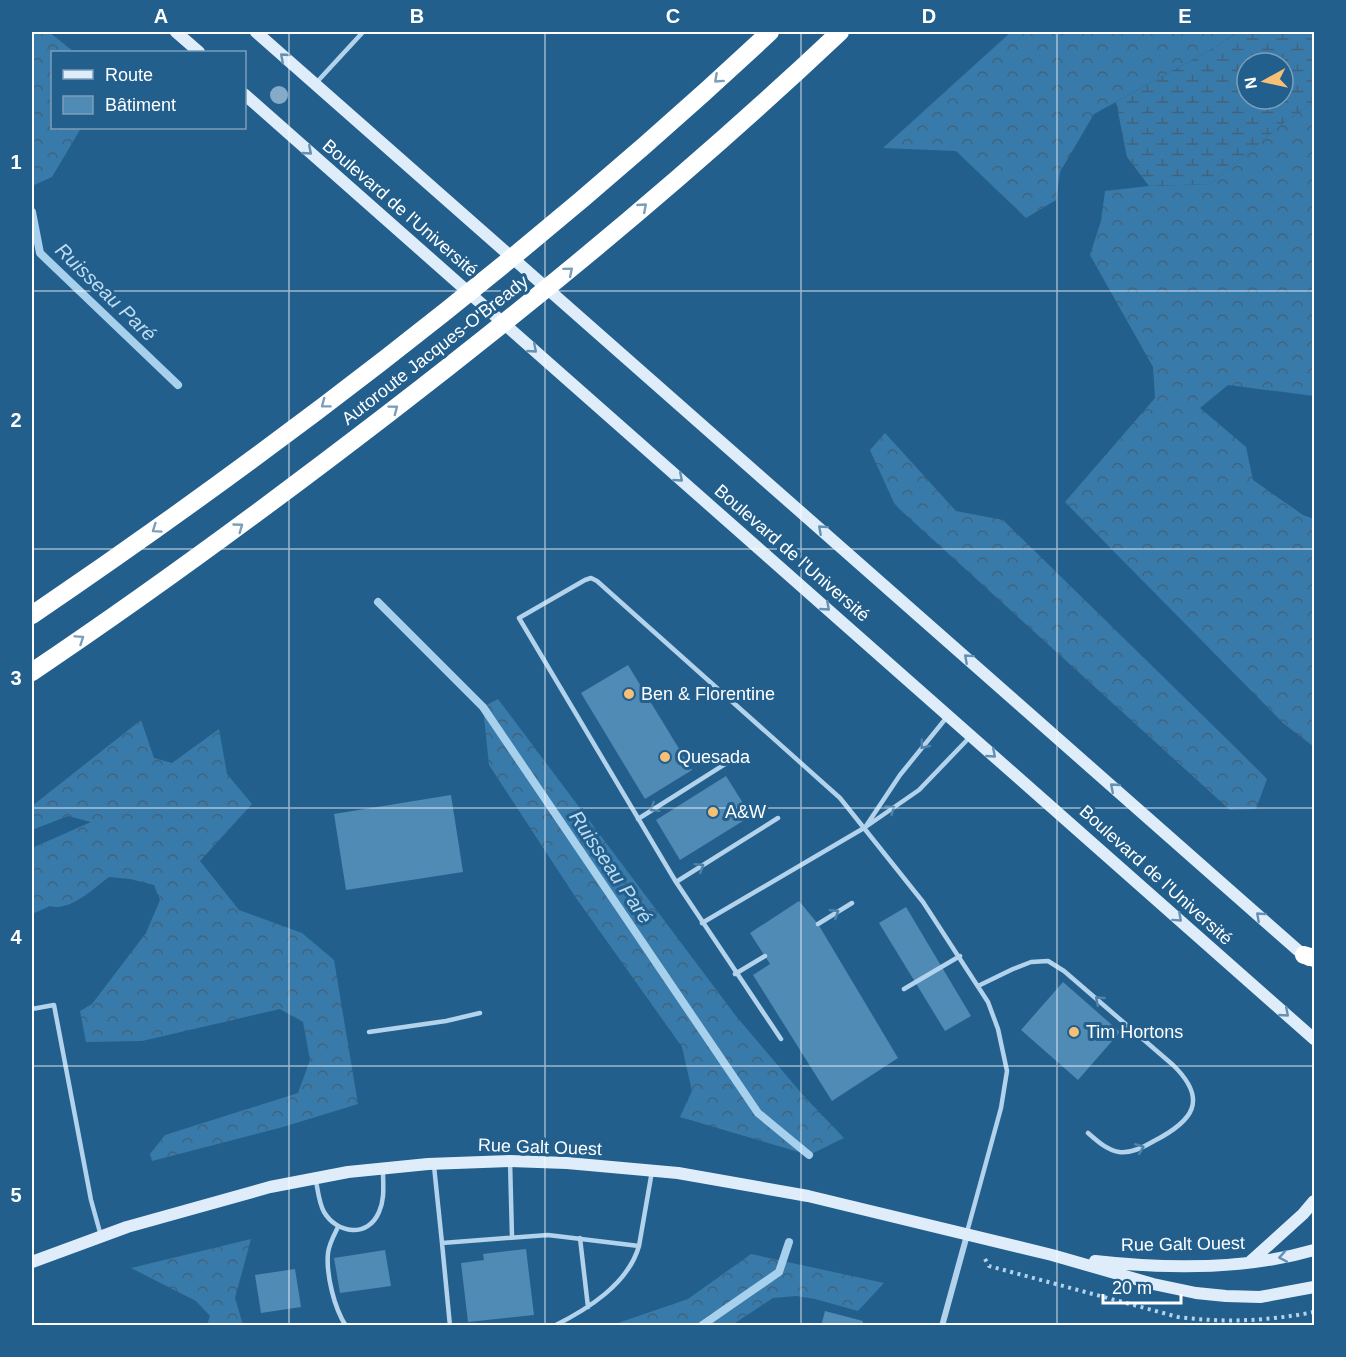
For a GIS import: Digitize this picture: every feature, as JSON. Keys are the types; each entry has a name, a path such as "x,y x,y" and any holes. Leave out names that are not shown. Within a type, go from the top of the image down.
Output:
{"highway":[{"name":"Autoroute Jacques-O'Bready","path":"32,672 226,537 525,308 599,246 840,32"},
{"path":"804,65 850,32"},
{"name":"Autoroute Jacques-O'Bready","path":"32,615 200,498 422,330 563,214 702,94 766,34"}],"main road":[{"path":"176,32 198,51"},
{"name":"Boulevard de l'Université","path":"256,32 1311,959"},
{"name":"Boulevard de l'Université","path":"246,96 1314,1039"},
{"name":"Rue Galt Ouest","path":"32,1262 127,1227 250,1192 315,1178 383,1168 510,1161 567,1163 678,1173 808,1196 1052,1255 1153,1284 1211,1295 1260,1297 1314,1287"},
{"path":"1251,1262 1314,1201"},
{"name":"Rue Galt Ouest","path":"1052,1255 1107,1263 1214,1265 1251,1262 1314,1250"}],"street":[{"path":"942,1326 967,1234"}],"lane":[{"path":"315,84 363,32"},
{"path":"781,1039 735,974 676,882 519,618 588,578 594,579 628,608 848,806 922,902 978,986 995,1021 1007,1071 1001,1108 967,1234"},
{"path":"864,828 900,775 949,715"},
{"path":"702,922 864,828 919,790 971,735"},
{"path":"638,819 741,754"},
{"path":"676,882 778,818"},
{"path":"818,924 852,903"},
{"path":"735,974 765,956"},
{"path":"904,989 960,956"},
{"path":"978,986 1024,964 1048,961 1064,971 1173,1065 1192,1090 1191,1109 1184,1122 1162,1137 1139,1148 1118,1152 1103,1145 1088,1133"},
{"path":"32,1009 54,1005 91,1200 101,1236"},
{"path":"369,1032 446,1021 480,1013"},
{"path":"510,1161 512,1237"},
{"path":"434,1164 450,1326"},
{"path":"315,1178 325,1213 338,1227 357,1230 368,1227 376,1218 382,1201 383,1168"},
{"path":"554,1326 588,1307 616,1284 635,1258 652,1170"},
{"path":"338,1227 330,1244 329,1263 334,1300 346,1326"},
{"path":"442,1243 548,1235 639,1246"},
{"path":"580,1238 588,1307"}],"path":[{"path":"990,1266 1005,1270"}],"green space":[{"path":"32,32 49,32 73,51 51,51 51,129 80,129 52,177 32,186"},
{"path":"1011,32 1238,32 1214,48 1094,114 1060,172 1056,200 1026,218 956,151 883,148"},
{"path":"1238,32 1314,32 1314,102 1286,121 1210,184 1149,186 1127,157 1116,102 1214,48"},
{"path":"1314,102 1314,396 1228,385 1200,408 1246,447 1253,480 1303,515 1314,519 1314,747 1283,723 1065,502 1155,398 1153,367 1090,255 1101,221 1105,191 1149,186 1210,184 1286,121"},
{"path":"885,433 956,511 1003,520 1267,779 1256,809 1230,810 895,505 870,450"},
{"path":"498,699 736,1016 802,1094 844,1138 809,1155 680,1117 692,1091 682,1047 574,895 489,765 483,707"},
{"path":"141,720 154,758 172,763 219,729 227,774 252,804 200,861 239,910 302,933 334,960 358,1104 283,1127 152,1161 150,1154 165,1135 298,1093 310,1060 303,1022 280,1009 142,1041 86,1042 80,1011 92,1004 146,933 160,900 154,885 109,877 89,893 66,906 50,906 32,914 32,848 91,822 68,816 32,830 32,806"},
{"path":"251,1239 235,1298 243,1325 207,1325 210,1316 196,1301 131,1268"},
{"path":"751,1254 884,1283 858,1311 796,1296 773,1298 732,1325 612,1325 688,1299"}],"building":[{"path":"628,665 692,770 645,799 581,693"},
{"path":"726,776 751,816 680,860 656,820"},
{"path":"451,795 463,872 346,890 334,814"},
{"path":"799,901 818,924 898,1058 832,1101 753,975 770,964 750,933"},
{"path":"906,907 971,1016 945,1031 879,923"},
{"path":"1063,982 1120,1032 1078,1080 1021,1030"},
{"path":"526,1249 534,1315 468,1322 461,1263 484,1260 483,1254"},
{"path":"385,1250 391,1286 340,1293 334,1258"},
{"path":"295,1269 301,1307 261,1313 255,1275"},
{"path":"825,1311 863,1321 862,1326 821,1326"}],"waterway":[{"name":"Ruisseau Paré","path":"32,212 40,253 178,385"},
{"name":"Ruisseau Paré","path":"378,602 483,707 758,1113 809,1155"},
{"name":"Ruisseau Paré","path":"701,1326 779,1272 789,1242"}],"place":[{"name":"Ben & Florentine","path":"629,694"},
{"name":"Quesada","path":"665,757"},
{"name":"A&W","path":"713,812"},
{"name":"Tim Hortons","path":"1074,1032"}]}
